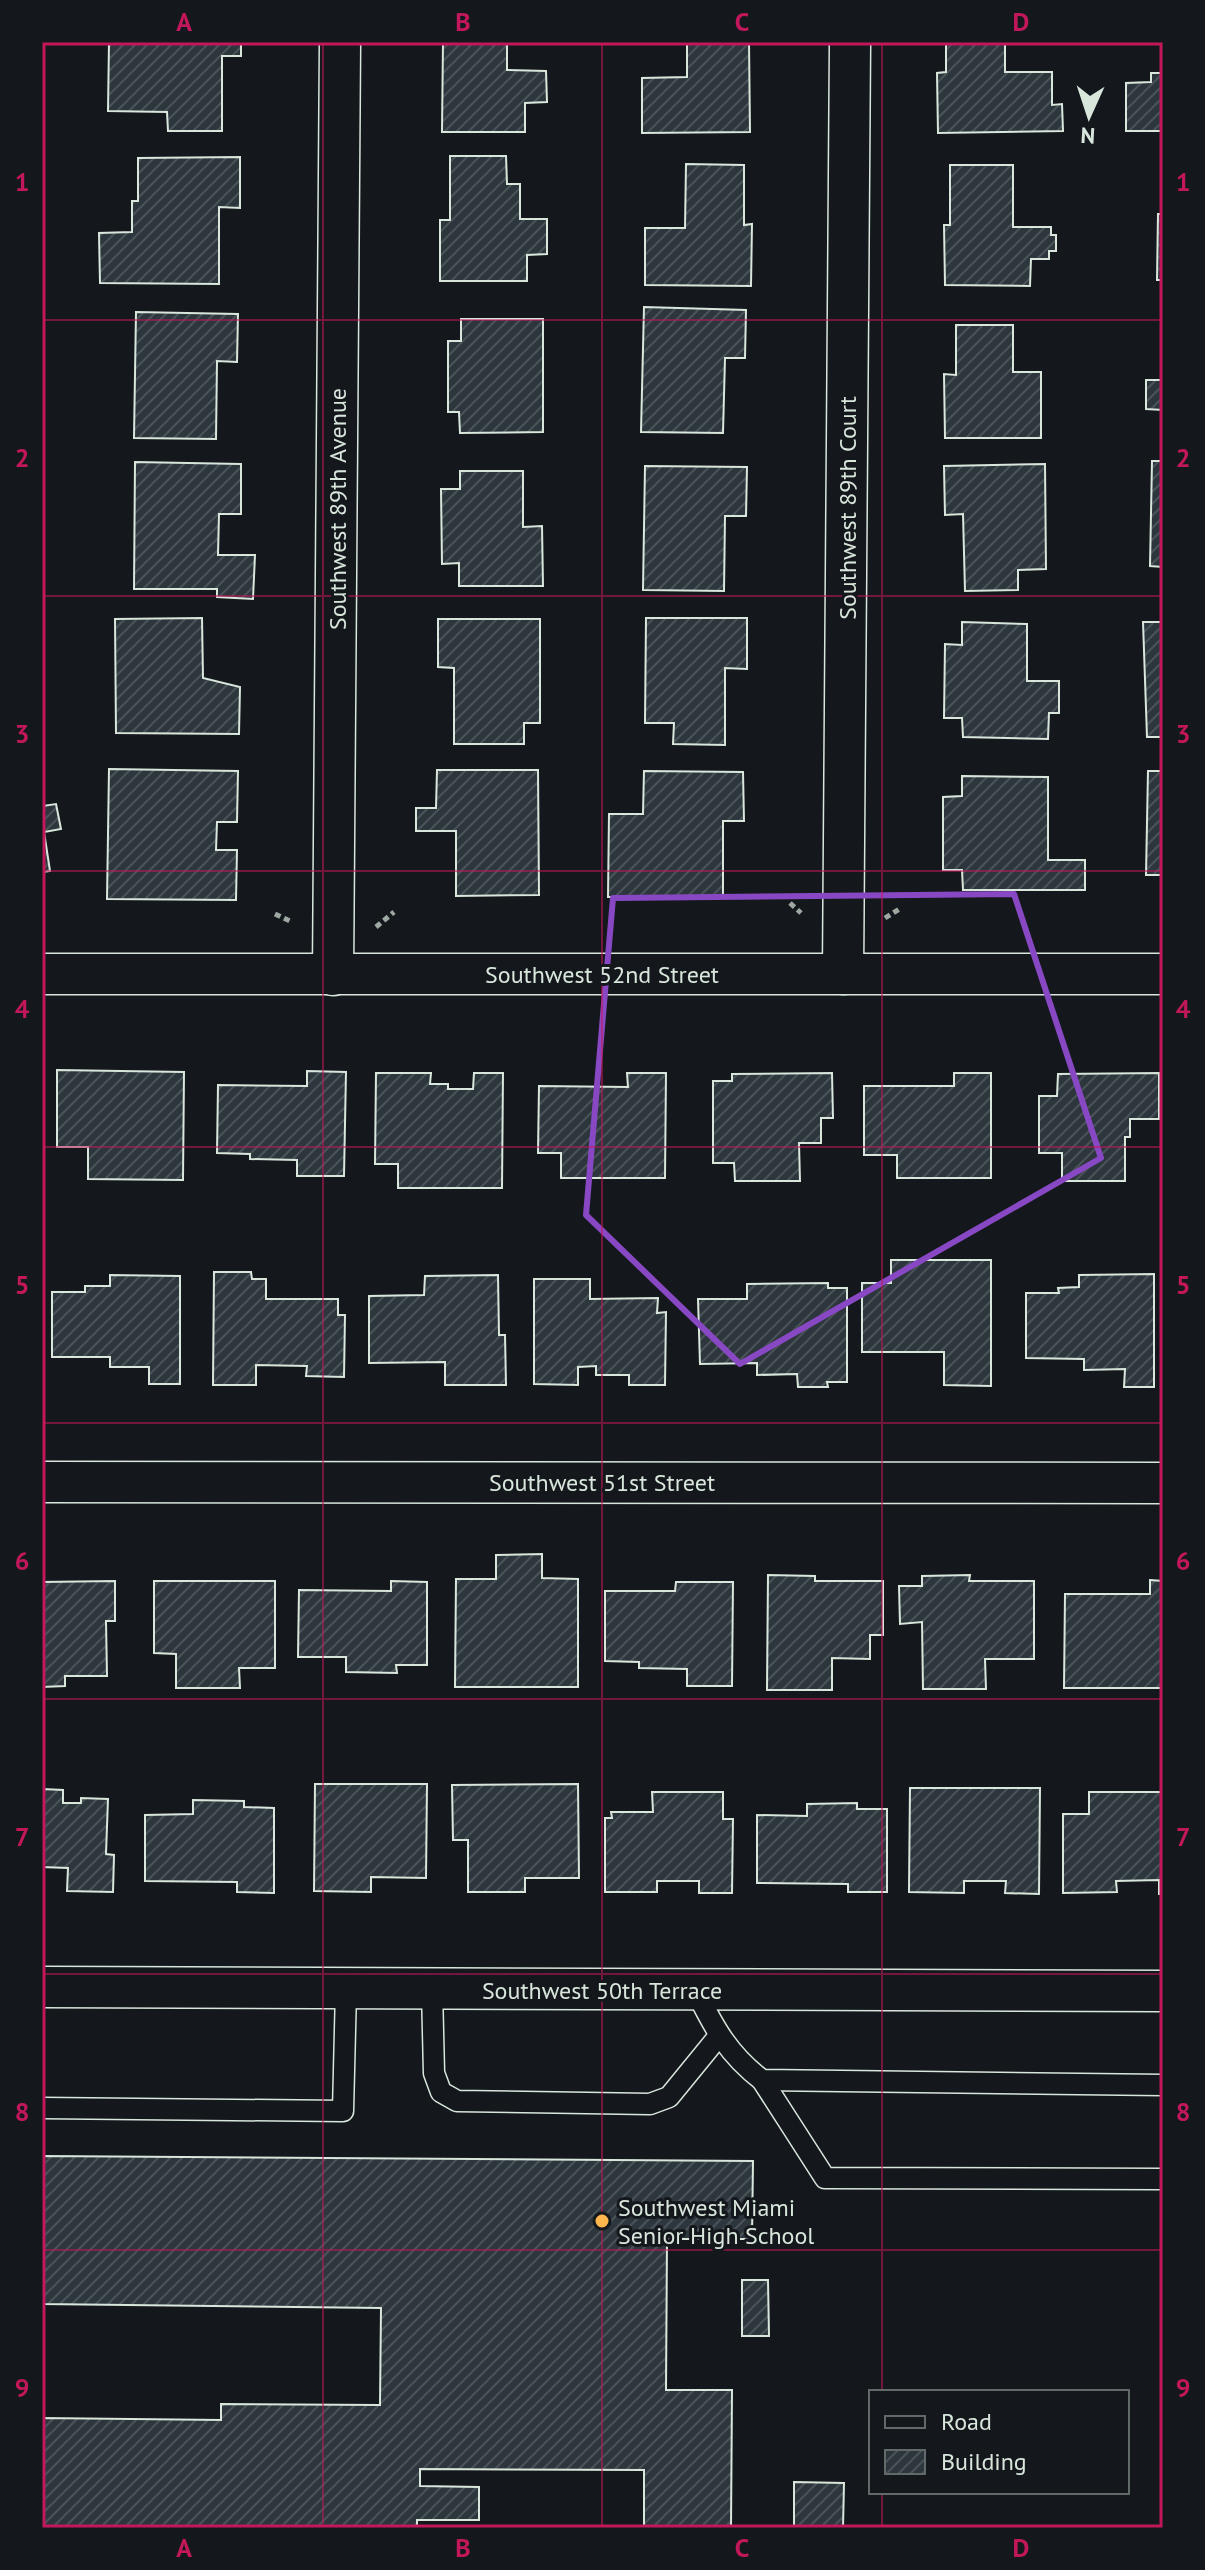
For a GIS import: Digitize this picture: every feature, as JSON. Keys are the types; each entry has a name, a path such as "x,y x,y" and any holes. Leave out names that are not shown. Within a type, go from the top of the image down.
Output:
{"street":[{"name":"Southwest 89th Avenue","path":"333,975 340,42"},
{"name":"Southwest 89th Court","path":"843,974 850,42"},
{"name":"Southwest 52nd Street","path":"42,974 1163,974"},
{"name":"Southwest 51st Street","path":"42,1482 1163,1483"},
{"name":"Southwest 50th Terrace","path":"42,1987 1163,1991"}],"lane":[{"path":"42,2108 343,2111 346,1990"},
{"path":"432,1990 434,2073 441,2092 457,2101 650,2104 669,2097 718,2037"},
{"path":"696,1991 718,2037 738,2061 762,2080 825,2178 1163,2179"},
{"path":"762,2080 1163,2085"}],"path":[{"path":"880,921 901,908"},
{"path":"375,927 394,912"},
{"path":"275,914 296,924"}],"highlighted area":[{"path":"1014,894 1101,1158 740,1364 586,1215 613,898"}],"building":[{"path":"109,42 241,42 241,56 222,56 222,131 168,131 167,112 108,111"},
{"path":"443,42 507,42 507,70 546,71 547,102 525,103 525,132 442,132"},
{"path":"687,42 749,42 750,132 642,133 642,78 687,77"},
{"path":"946,42 1005,42 1005,72 1052,72 1052,105 1062,104 1063,131 938,133 937,73 946,72"},
{"path":"1151,73 1163,73 1163,131 1126,131 1126,83 1151,82"},
{"path":"450,156 506,156 507,184 520,184 520,219 547,219 547,254 527,255 527,281 440,281 440,220 450,220"},
{"path":"240,157 240,208 219,207 219,284 100,283 99,233 132,232 132,201 138,201 138,158"},
{"path":"686,164 744,165 744,225 752,224 751,286 645,285 645,228 685,228"},
{"path":"950,165 1013,165 1013,227 1051,227 1051,235 1056,235 1056,251 1049,251 1049,259 1031,259 1030,286 945,285 944,225 950,225"},
{"path":"1158,214 1163,214 1163,280 1157,280"},
{"path":"644,307 746,310 745,358 725,358 723,433 641,432"},
{"path":"136,312 238,314 237,362 217,361 216,439 134,438"},
{"path":"461,319 543,319 543,432 460,433 459,412 448,412 448,341 461,341"},
{"path":"956,325 1013,325 1013,372 1041,372 1041,438 945,438 944,374 956,375"},
{"path":"1146,380 1163,380 1163,410 1146,409"},
{"path":"1152,461 1163,461 1163,567 1150,566"},
{"path":"135,462 241,464 241,514 219,514 218,555 255,555 253,599 217,597 217,589 134,589"},
{"path":"1045,464 1046,569 1018,570 1018,590 965,591 963,514 945,515 944,466"},
{"path":"645,466 747,467 746,516 725,516 724,591 643,590"},
{"path":"460,471 523,471 523,527 542,526 543,586 459,586 459,563 442,564 441,489 460,489"},
{"path":"202,618 203,678 240,687 239,734 116,733 115,619"},
{"path":"646,618 747,618 747,669 725,668 725,745 673,744 674,723 645,723"},
{"path":"438,619 540,619 540,723 524,723 524,744 454,744 454,668 438,667"},
{"path":"962,622 1027,624 1027,681 1059,681 1059,713 1049,713 1048,739 963,737 962,718 944,718 945,644 962,645"},
{"path":"1143,622 1163,622 1163,737 1147,737"},
{"path":"109,769 238,771 237,822 217,822 216,850 237,850 236,900 107,899"},
{"path":"437,770 538,770 539,895 456,896 456,831 416,831 416,808 436,808"},
{"path":"644,771 743,772 744,821 723,821 723,897 608,897 609,814 643,814"},
{"path":"1148,771 1163,771 1163,875 1146,875"},
{"path":"962,776 1048,777 1048,860 1085,860 1085,890 963,890 962,870 943,870 943,797 962,796"},
{"path":"56,804 61,829 44,832 50,871 42,872 42,806"},
{"path":"57,1070 184,1072 183,1180 88,1179 88,1147 57,1147"},
{"path":"307,1071 346,1072 344,1176 297,1176 297,1160 250,1159 250,1154 217,1153 218,1085 307,1086"},
{"path":"376,1073 431,1073 430,1084 448,1084 448,1089 473,1089 474,1073 503,1073 502,1188 398,1188 398,1164 375,1164"},
{"path":"627,1073 666,1073 665,1178 561,1178 561,1153 538,1153 539,1086 628,1087"},
{"path":"832,1073 833,1118 821,1118 821,1143 799,1143 800,1181 735,1181 734,1163 713,1163 713,1081 732,1081 732,1074"},
{"path":"954,1073 991,1073 991,1178 897,1178 897,1155 864,1155 864,1086 954,1086"},
{"path":"1159,1073 1159,1119 1130,1119 1130,1137 1125,1137 1125,1181 1062,1181 1062,1153 1039,1153 1039,1096 1057,1096 1058,1074"},
{"path":"891,1260 991,1260 991,1386 944,1385 944,1352 862,1352 862,1283 891,1283"},
{"path":"214,1272 251,1272 252,1279 266,1279 266,1299 338,1299 338,1315 345,1315 344,1377 306,1376 307,1366 256,1365 256,1385 213,1385"},
{"path":"1154,1274 1154,1387 1124,1387 1125,1369 1084,1370 1084,1359 1026,1358 1026,1293 1059,1293 1058,1288 1079,1287 1079,1275"},
{"path":"110,1275 180,1276 180,1384 149,1384 149,1367 110,1367 110,1357 52,1357 52,1292 85,1292 85,1286 110,1286"},
{"path":"498,1275 499,1335 505,1335 506,1385 445,1385 445,1362 369,1363 369,1296 424,1295 425,1276"},
{"path":"534,1279 590,1279 590,1299 658,1298 657,1313 666,1312 665,1385 629,1385 629,1375 596,1375 596,1366 578,1367 578,1385 534,1384"},
{"path":"828,1283 828,1288 847,1288 847,1382 827,1382 828,1387 798,1387 797,1374 757,1375 757,1363 700,1364 698,1299 747,1299 747,1284"},
{"path":"542,1554 542,1578 578,1579 578,1687 455,1687 456,1579 496,1579 496,1555"},
{"path":"768,1575 815,1576 815,1581 883,1581 883,1635 870,1635 870,1659 832,1658 832,1690 767,1690"},
{"path":"970,1575 969,1581 1034,1581 1034,1659 985,1659 986,1689 923,1689 922,1622 900,1624 899,1586 922,1586 922,1576"},
{"path":"1150,1580 1163,1581 1163,1688 1064,1688 1065,1594 1150,1594"},
{"path":"115,1581 115,1621 106,1621 107,1676 65,1676 65,1686 42,1687 42,1582"},
{"path":"154,1581 275,1581 275,1668 239,1668 240,1688 176,1688 176,1654 154,1653"},
{"path":"391,1581 427,1582 427,1665 396,1665 397,1673 346,1672 346,1657 298,1657 299,1590 391,1591"},
{"path":"676,1582 733,1582 732,1686 687,1686 687,1669 639,1668 639,1662 605,1661 605,1591 675,1591"},
{"path":"315,1784 427,1784 426,1878 371,1877 371,1892 314,1891"},
{"path":"578,1784 579,1878 525,1878 525,1892 468,1892 468,1840 453,1840 452,1785"},
{"path":"910,1788 1040,1788 1039,1894 1005,1893 1006,1881 964,1881 964,1893 909,1892"},
{"path":"42,1789 63,1790 63,1803 81,1803 81,1798 108,1799 106,1854 114,1855 113,1892 67,1891 68,1868 42,1867"},
{"path":"652,1792 723,1792 723,1819 733,1819 732,1893 699,1893 699,1881 657,1881 657,1892 605,1892 605,1818 612,1818 611,1812 653,1812"},
{"path":"1089,1792 1163,1792 1163,1894 1159,1894 1159,1880 1116,1881 1117,1892 1063,1893 1063,1814 1089,1814"},
{"path":"193,1800 244,1801 244,1807 274,1808 274,1893 237,1892 237,1882 145,1881 145,1815 193,1814"},
{"path":"857,1803 857,1809 887,1809 887,1892 848,1892 848,1884 757,1883 757,1815 807,1816 807,1804"},
{"path":"42,2156 753,2161 752,2239 667,2239 666,2390 732,2390 731,2528 644,2528 644,2470 420,2469 420,2486 479,2487 479,2520 417,2520 417,2528 42,2528 42,2418 221,2420 221,2404 380,2405 381,2308 42,2304"},
{"path":"742,2280 768,2280 769,2336 742,2336"},
{"path":"794,2482 844,2483 843,2528 794,2528"}],"place":[{"name":"Southwest Miami Senior High School","path":"602,2221"}]}
